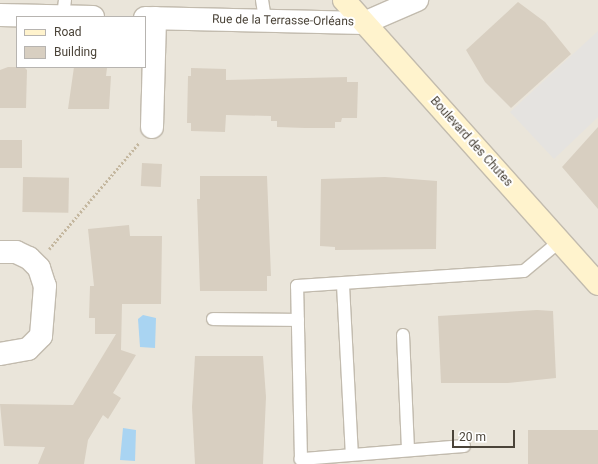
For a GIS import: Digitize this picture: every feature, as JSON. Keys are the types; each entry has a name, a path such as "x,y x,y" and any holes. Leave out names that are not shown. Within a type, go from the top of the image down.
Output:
{"street":[{"name":"Boulevard des Chutes","path":"344,0 598,284"},
{"name":"Rue de la Terrasse-Orléans","path":"150,18 264,10 364,23 417,0"},
{"path":"0,15 63,16"},
{"path":"150,18 152,127"},
{"path":"0,252 16,252 36,265 45,286 41,336 28,349 0,354"}],"lane":[{"path":"63,16 65,0"},
{"path":"464,446 301,459 297,286 343,285 524,271 560,241"},
{"path":"343,285 352,454"},
{"path":"213,319 298,320"},
{"path":"402,335 408,450"}],"path":[{"path":"36,265 152,127"}],"shaded area":[{"path":"0,0 598,0 598,464 0,464"},
{"path":"598,31 598,117 554,159 510,112"}],"water":[{"path":"143,315 156,318 155,348 140,347 138,319"},
{"path":"123,428 136,430 135,461 120,460"}],"building":[{"path":"518,2 545,22 571,54 511,108 485,82 466,50"},
{"path":"8,67 16,67 25,68 27,70 26,108 0,108 0,70"},
{"path":"74,68 107,68 106,76 111,76 109,109 68,109"},
{"path":"191,68 226,69 226,80 347,77 347,82 358,82 357,118 342,118 341,122 335,122 335,128 305,128 277,127 277,121 271,121 271,116 226,115 225,132 191,131 191,123 187,123 188,76 191,76"},
{"path":"598,127 598,209 562,167"},
{"path":"0,140 22,140 22,168 0,168"},
{"path":"142,163 162,164 161,187 141,186"},
{"path":"200,176 267,176 271,276 267,276 267,291 200,291 197,199 200,199"},
{"path":"23,177 69,178 68,213 22,212"},
{"path":"385,177 437,181 436,249 335,250 335,247 320,246 321,179"},
{"path":"129,225 130,236 162,236 161,304 122,304 121,350 136,355 113,393 121,398 108,419 103,415 88,440 84,464 38,464 45,447 4,446 0,404 73,405 116,334 95,334 95,318 89,318 90,286 94,286 88,229"},
{"path":"537,310 553,311 556,378 508,383 441,383 438,316"},
{"path":"195,356 263,356 266,397 263,464 195,464 192,407"},
{"path":"528,430 598,430 598,464 528,464"}]}
